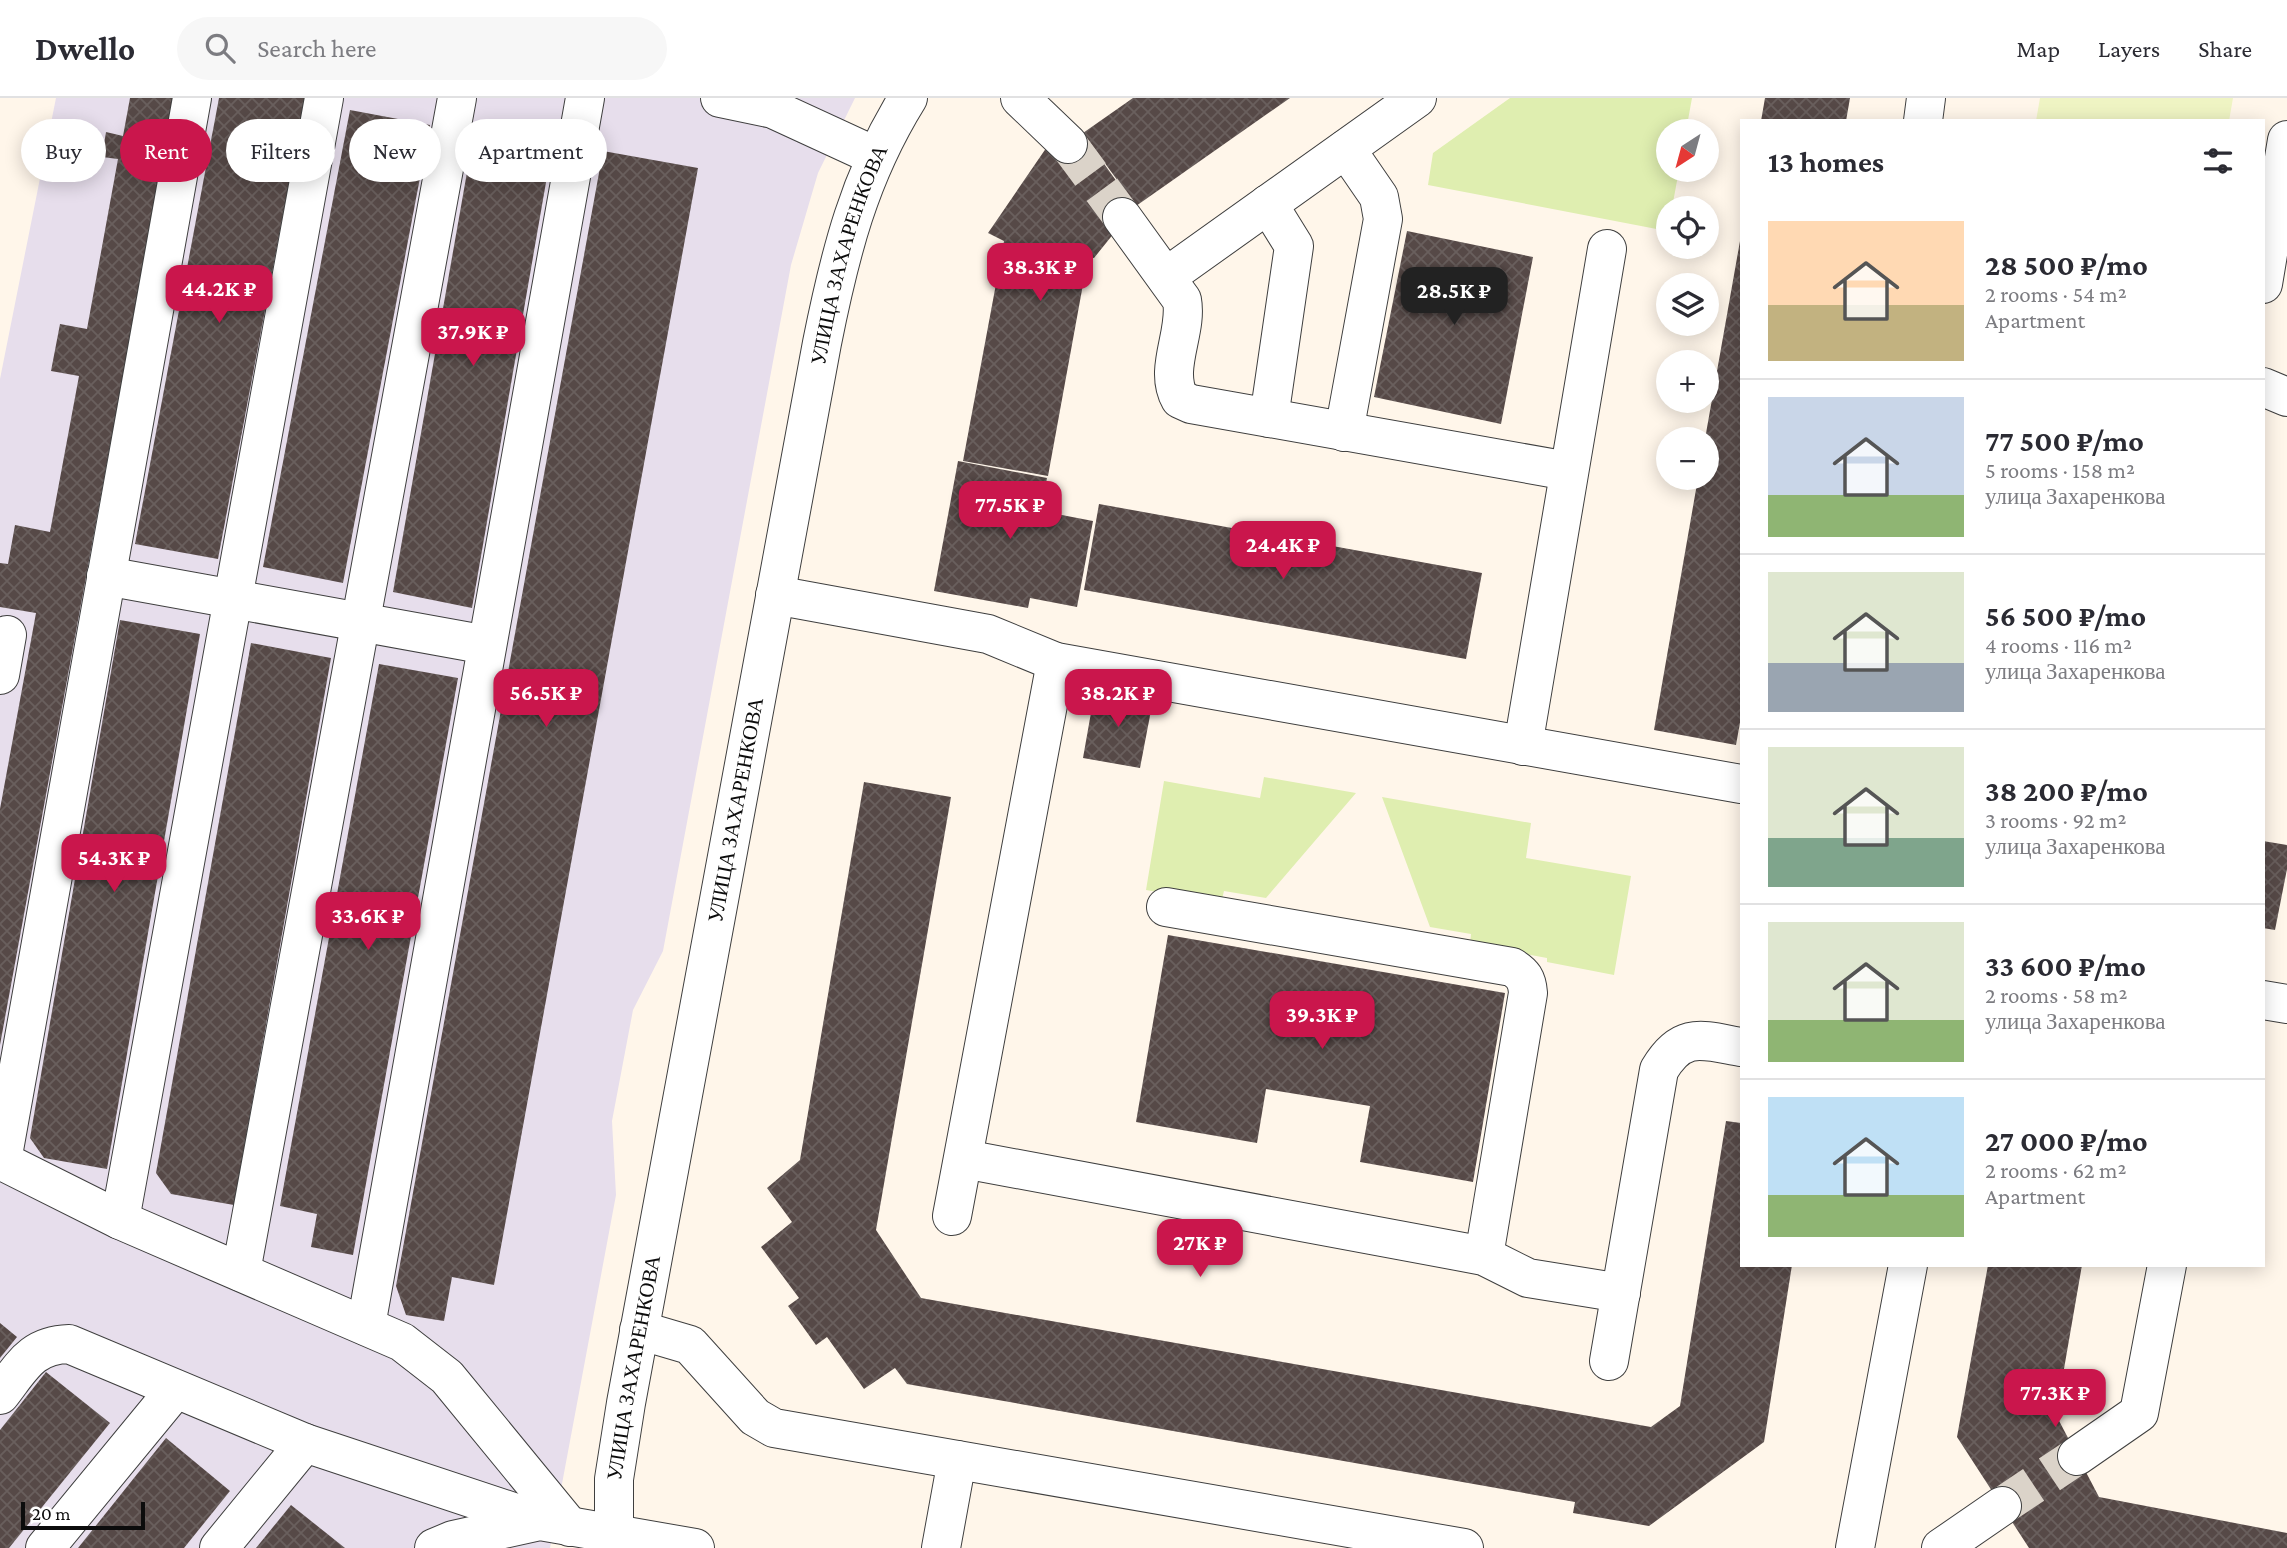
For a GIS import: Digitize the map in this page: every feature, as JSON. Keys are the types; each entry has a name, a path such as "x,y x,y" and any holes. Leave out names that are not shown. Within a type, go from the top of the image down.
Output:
{"street":[{"path":"192,98 1,1161 120,1220 402,1342 447,1377 555,1524"},
{"path":"120,1220 324,98"},
{"path":"242,1272 457,98"},
{"path":"366,1326 585,98"},
{"path":"720,98 773,109 874,156"},
{"name":"УЛИЦА ЗАХАРЕНКОВА","path":"613,1541 617,1459 639,1330 837,268 858,195 874,156 908,98"},
{"path":"1020,98 1068,144"},
{"path":"1166,277 1417,98"},
{"path":"1923,119 1927,98"},
{"path":"2265,273 2287,141"},
{"path":"1344,432 1383,219 1379,197 1346,149"},
{"path":"1268,204 1294,246 1269,418"},
{"path":"1122,216 1182,300 1184,312 1173,377 1180,399 1191,404 1568,471"},
{"path":"1523,746 1607,249"},
{"path":"2265,388 2287,397"},
{"path":"106,576 487,645"},
{"path":"775,596 988,634 1056,662 1740,784"},
{"path":"0,676 7,635"},
{"path":"952,1216 1056,662"},
{"path":"1166,907 1512,967 1521,973 1527,981 1528,993 1484,1255"},
{"path":"2265,1000 2287,1004"},
{"path":"1609,1361 1659,1070 1670,1052 1682,1043 1699,1039 1740,1047"},
{"path":"964,1159 1484,1255 1528,1278 1621,1293"},
{"path":"1855,1548 1908,1267"},
{"path":"2077,1456 2140,1413 2167,1267"},
{"path":"639,1330 690,1345 763,1424 1464,1548"},
{"path":"0,1395 32,1354 50,1345 69,1345 305,1443 613,1541 695,1548"},
{"path":"45,1548 175,1390"},
{"path":"219,1548 305,1443"},
{"path":"942,1548 957,1460"},
{"path":"1941,1548 2002,1506"},
{"path":"434,1548 453,1540 555,1524"}],"shaded area":[{"path":"56,98 855,98 818,173 791,265 663,951 633,1010 612,1121 616,1195 550,1548 0,1548 0,379 39,182 106,182 106,119 52,119"}],"green space":[{"path":"1510,98 1692,98 1688,119 1656,119 1656,182 1677,182 1674,196 1656,196 1656,229 1428,185 1433,153"},
{"path":"2040,98 2233,98 2229,119 2036,119"},
{"path":"1264,777 1356,793 1266,898 1224,891 1221,903 1146,890 1164,781 1260,798"},
{"path":"1382,797 1531,823 1526,858 1631,876 1614,975 1547,962 1547,958 1470,944 1471,934 1430,927"}],"building":[{"path":"130,98 174,98 170,119 126,119"},
{"path":"219,98 305,98 301,119 226,119 226,182 289,182 218,559 135,544 203,182 212,182 212,135"},
{"path":"1133,98 1290,98 1136,206 1083,133"},
{"path":"1765,98 1850,98 1846,119 1761,119"},
{"path":"350,110 398,119 349,119 349,182 419,182 343,583 263,567"},
{"path":"106,132 120,135 120,182 159,182 0,1045 0,809 36,613 0,607 0,563 8,564 15,525 50,532 79,376 51,371 60,324 87,329 118,159 106,158"},
{"path":"1082,133 1135,207 1094,258 1088,257 1048,476 963,461 1004,241 988,233 1051,141"},
{"path":"607,152 698,168 494,1285 452,1277 444,1321 406,1315 396,1286 597,182 607,182"},
{"path":"465,182 546,182 472,608 393,592"},
{"path":"1407,231 1533,257 1501,424 1374,397"},
{"path":"1740,241 1740,723 1736,745 1654,730 1696,490 1719,490 1719,427 1707,427 1710,413 1719,413 1719,360"},
{"path":"958,461 1047,478 1041,511 1093,521 1077,607 1030,598 1028,608 934,591"},
{"path":"1099,504 1482,573 1466,659 1084,590"},
{"path":"120,620 200,634 107,1169 44,1158 30,1138"},
{"path":"251,643 331,658 234,1205 171,1194 156,1173"},
{"path":"379,664 458,678 353,1255 311,1247 317,1214 280,1206"},
{"path":"1095,690 1153,700 1140,768 1083,758"},
{"path":"864,782 951,797 876,1230 921,1298 1651,1427 1680,1406 1726,1121 1740,1123 1740,1267 1792,1267 1764,1442 1649,1526 1573,1513 1575,1502 907,1384 895,1368 864,1389 827,1337 816,1345 788,1306 799,1298 761,1247 792,1222 767,1188 800,1160"},
{"path":"2265,841 2287,845 2287,869 2275,930 2265,928"},
{"path":"1168,935 1505,993 1473,1182 1360,1162 1370,1106 1266,1089 1257,1143 1136,1122"},
{"path":"1988,1267 2082,1267 2056,1415 2099,1497 2287,1533 2287,1548 2029,1548 1957,1437"},
{"path":"0,1323 17,1337 0,1358"},
{"path":"46,1372 110,1423 9,1548 0,1548 0,1430"},
{"path":"166,1438 230,1491 184,1548 78,1548"},
{"path":"291,1505 345,1548 256,1548"}],"tunnel":[{"path":"1068,144 1122,217"},
{"path":"2002,1506 2077,1456"}]}
